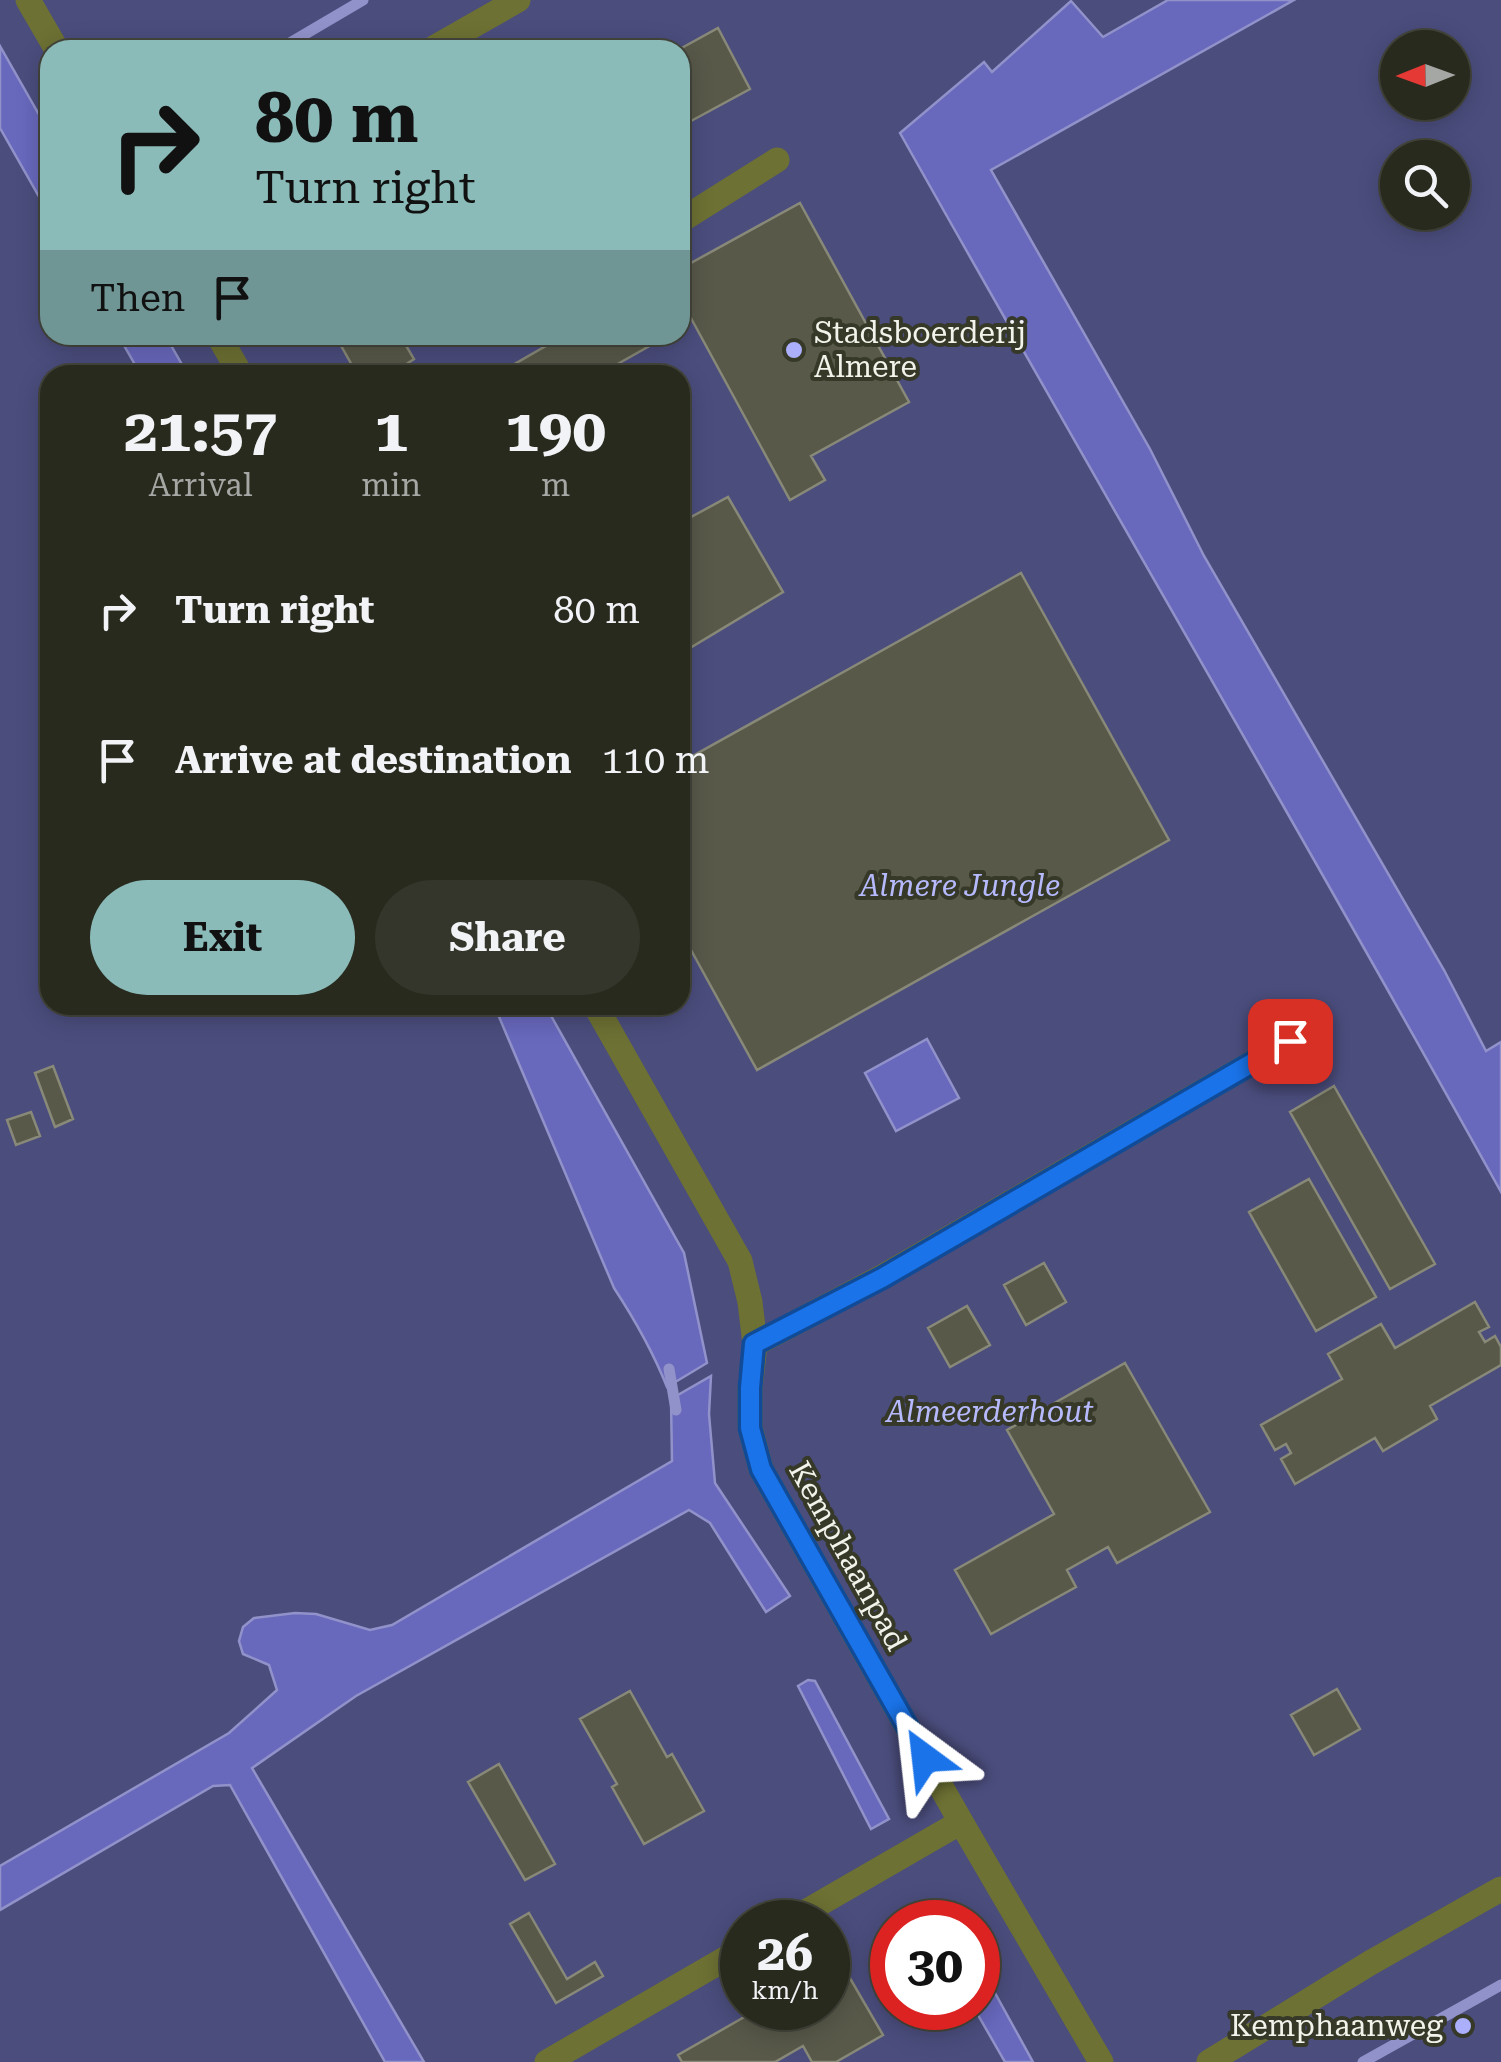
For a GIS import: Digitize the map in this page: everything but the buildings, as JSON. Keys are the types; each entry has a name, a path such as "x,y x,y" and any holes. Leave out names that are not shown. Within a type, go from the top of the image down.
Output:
{"street":[{"path":"28,0 51,40"},
{"path":"448,40 518,0"},
{"path":"690,215 777,160"},
{"name":"Kemphaanpad","path":"601,1015 740,1260 754,1344 750,1428 761,1469 1100,2062"},
{"path":"754,1344 882,1278 1290,1041"},
{"path":"826,1900 961,1822"},
{"path":"1209,2062 1501,1889"},
{"path":"546,2062 720,1962"}],"green space":[{"name":"Almeerderhout","path":"0,0 1501,0 1501,2062 0,2062"}],"shaded area":[{"path":"1168,0 1294,0 991,170 1150,449 1204,556 1444,970 1486,1051 1501,1042 1501,1192 900,133 984,62 992,72 1071,1 1103,37"},
{"path":"0,46 40,116 40,198 0,128"},
{"path":"124,345 171,345 182,365 135,365"},
{"path":"498,1015 551,1015 684,1253 707,1363 667,1387 614,1288"},
{"path":"927,1039 959,1098 896,1131 865,1073"},
{"path":"711,1376 709,1414 715,1483 790,1596 766,1612 710,1523 689,1510 356,1696 252,1768 424,2062 385,2062 230,1785 213,1786 0,1910 0,1866 229,1733 277,1690 269,1665 243,1654 239,1641 243,1627 254,1618 316,1614 370,1630 392,1625 672,1461 671,1399"},
{"path":"815,1681 889,1819 871,1829 798,1686"},
{"path":"1000,2002 1033,2062 1005,2062 987,2030 1000,2030"}],"waterway":[{"path":"295,40 363,0"},
{"path":"669,1369 676,1410"},
{"path":"1363,2062 1501,1985"}],"place":[{"name":"Stadsboerderij Almere","path":"794,350"},
{"name":"Kemphaanweg","path":"1463,2026"}],"route":[{"path":"925,1758 761,1469 750,1428 754,1344 882,1278 1290,1041"}],"park label":[{"name":"Almere Jungle","path":"960,886"}]}
